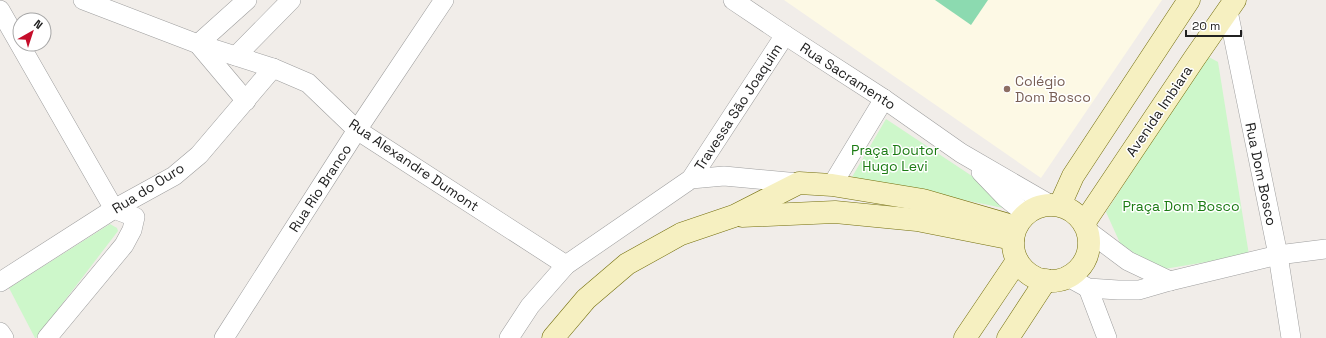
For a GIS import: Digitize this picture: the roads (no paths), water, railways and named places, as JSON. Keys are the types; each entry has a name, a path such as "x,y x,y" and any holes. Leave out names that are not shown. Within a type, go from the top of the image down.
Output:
{"main road":[{"path":"1054,205 1189,0"},
{"name":"Avenida Imbiara","path":"1086,227 1194,59 1232,5"},
{"path":"552,338 586,299 627,264 682,234 734,216 799,183 832,185 920,210 1018,227"},
{"path":"1054,205 1069,209 1077,215 1086,227 1090,242 1084,263 1077,271 1068,277 1057,280 1046,280 1029,274 1017,261 1014,250 1018,227 1037,207 1054,205"},
{"path":"734,216 920,210"},
{"path":"965,338 1017,261"},
{"path":"1008,338 1046,280"}],"street":[{"path":"0,6 10,0"},
{"name":"Rua Alexandre Dumont","path":"83,0 111,6 198,44 273,68 308,83 357,130 566,265"},
{"path":"246,101 198,44 248,0"},
{"path":"236,56 291,0"},
{"name":"Rua Rio Branco","path":"224,338 357,130 444,0"},
{"name":"Rua Sacramento","path":"733,0 884,99 962,153"},
{"name":"Rua Dom Bosco","path":"1232,5 1278,255 1291,338"},
{"path":"0,10 114,209 135,217 132,230 124,245 47,338"},
{"name":"Travessa São Joaquim","path":"691,179 785,35"},
{"name":"Rua do Ouro","path":"0,282 114,209 174,176 198,155 273,68"},
{"path":"832,185 884,99"},
{"path":"962,153 1054,205"},
{"path":"962,153 1005,197 1018,227"},
{"path":"509,338 530,306 566,265 691,179 724,176 799,183"},
{"path":"1086,227 1128,261 1170,281"},
{"path":"1068,277 1088,288 1139,290 1278,255 1326,249"},
{"path":"1088,288 1107,338"},
{"path":"0,332 4,338"}],"place":[{"name":"Colégio Dom Bosco","path":"1007,89"}],"park label":[{"name":"Praça Doutor Hugo Levi","path":"895,158"},
{"name":"Praça Dom Bosco","path":"1181,206"}]}
